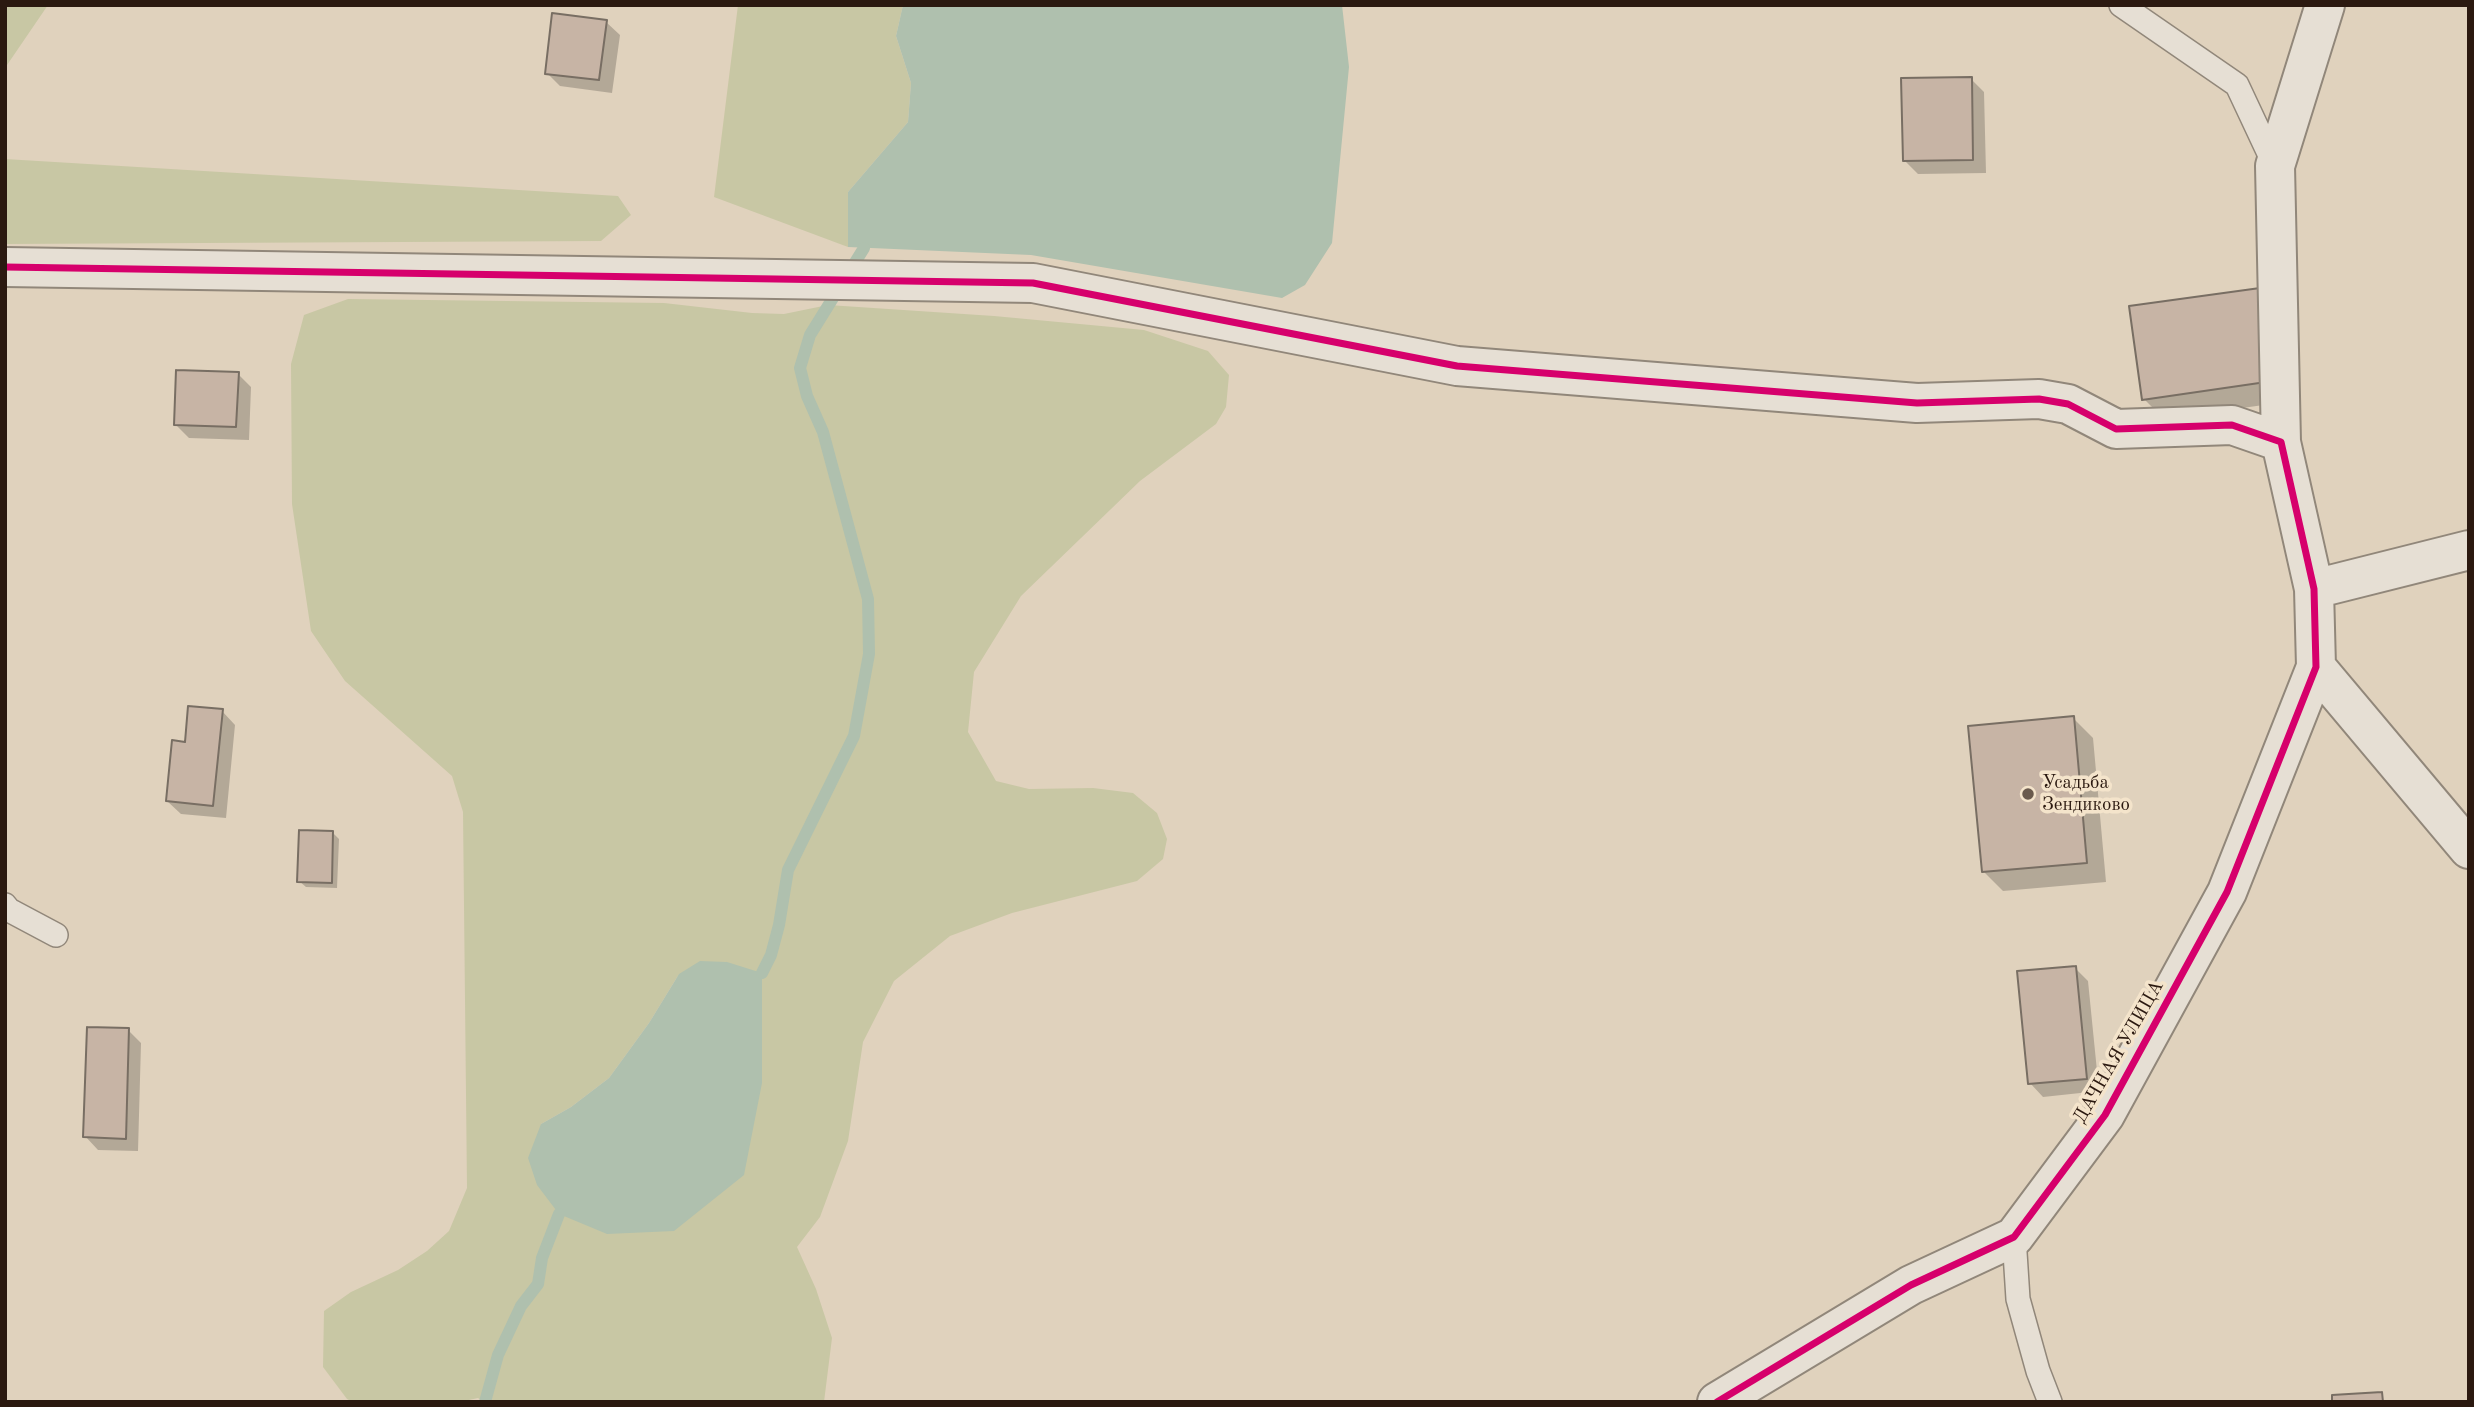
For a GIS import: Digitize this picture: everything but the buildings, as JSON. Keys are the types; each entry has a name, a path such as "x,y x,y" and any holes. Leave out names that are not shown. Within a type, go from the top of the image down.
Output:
{"street":[{"name":"ДАЧНАЯ УЛИЦА","path":"1717,1402 1911,1285 2014,1237 2105,1115 2227,892 2316,667 2314,589 2281,442 2275,166 2325,5"},
{"path":"5,267 1033,283 1457,366 1917,403 2039,399 2068,404 2116,429 2232,425 2281,442"},
{"path":"2314,589 2469,550"},
{"path":"2316,667 2469,849"}],"lane":[{"path":"2121,5 2237,86 2275,166"},
{"path":"5,905 9,910 56,935"},
{"path":"2014,1237 2018,1299 2038,1371 2050,1402"}],"shaded area":[{"path":"5,5 48,5 5,68"},
{"path":"738,5 903,5 896,36 911,83 908,122 848,192 848,247 714,197"},
{"path":"903,5 1342,5 1349,67 1332,243 1305,285 1282,298 1031,255 848,247 848,192 908,122 911,83 896,36"},
{"path":"5,159 618,196 631,215 601,241 5,244"},
{"path":"348,299 664,303 784,314 828,305 994,316 1144,330 1208,351 1229,375 1226,407 1216,424 1140,481 1021,596 974,672 968,732 996,781 1029,789 1093,788 1133,793 1157,813 1167,839 1163,859 1137,881 1012,913 950,936 894,981 863,1042 848,1141 820,1217 797,1247 816,1289 832,1338 824,1402 484,1402 478,1398 460,1402 353,1402 347,1399 323,1367 324,1311 351,1292 398,1270 427,1251 449,1231 467,1188 463,812 452,776 345,681 311,631 292,504 291,364 304,315","holes":["679,974 559,1214 541,1124 571,1107 609,1078 649,1023"]},
{"path":"700,961 727,962 762,973 762,1083 744,1175 674,1231 607,1234 559,1214 537,1185 528,1158 541,1124 571,1107 609,1078 649,1023 679,974"}],"waterway":[{"path":"762,973 771,955 779,925 788,870 854,736 869,654 868,599 823,432 807,396 800,368 810,335 864,248"},
{"path":"485,1402 498,1355 521,1306 538,1284 542,1258 559,1214"}],"cycle path":[{"path":"5,267 1033,283 1457,366 1917,403 2039,399 2068,404 2116,429 2232,425 2281,442 2314,589 2316,667 2227,892 2105,1115 2014,1237 1911,1285 1717,1402"}],"place":[{"name":"Усадьба Зендиково","path":"2028,794"}]}
